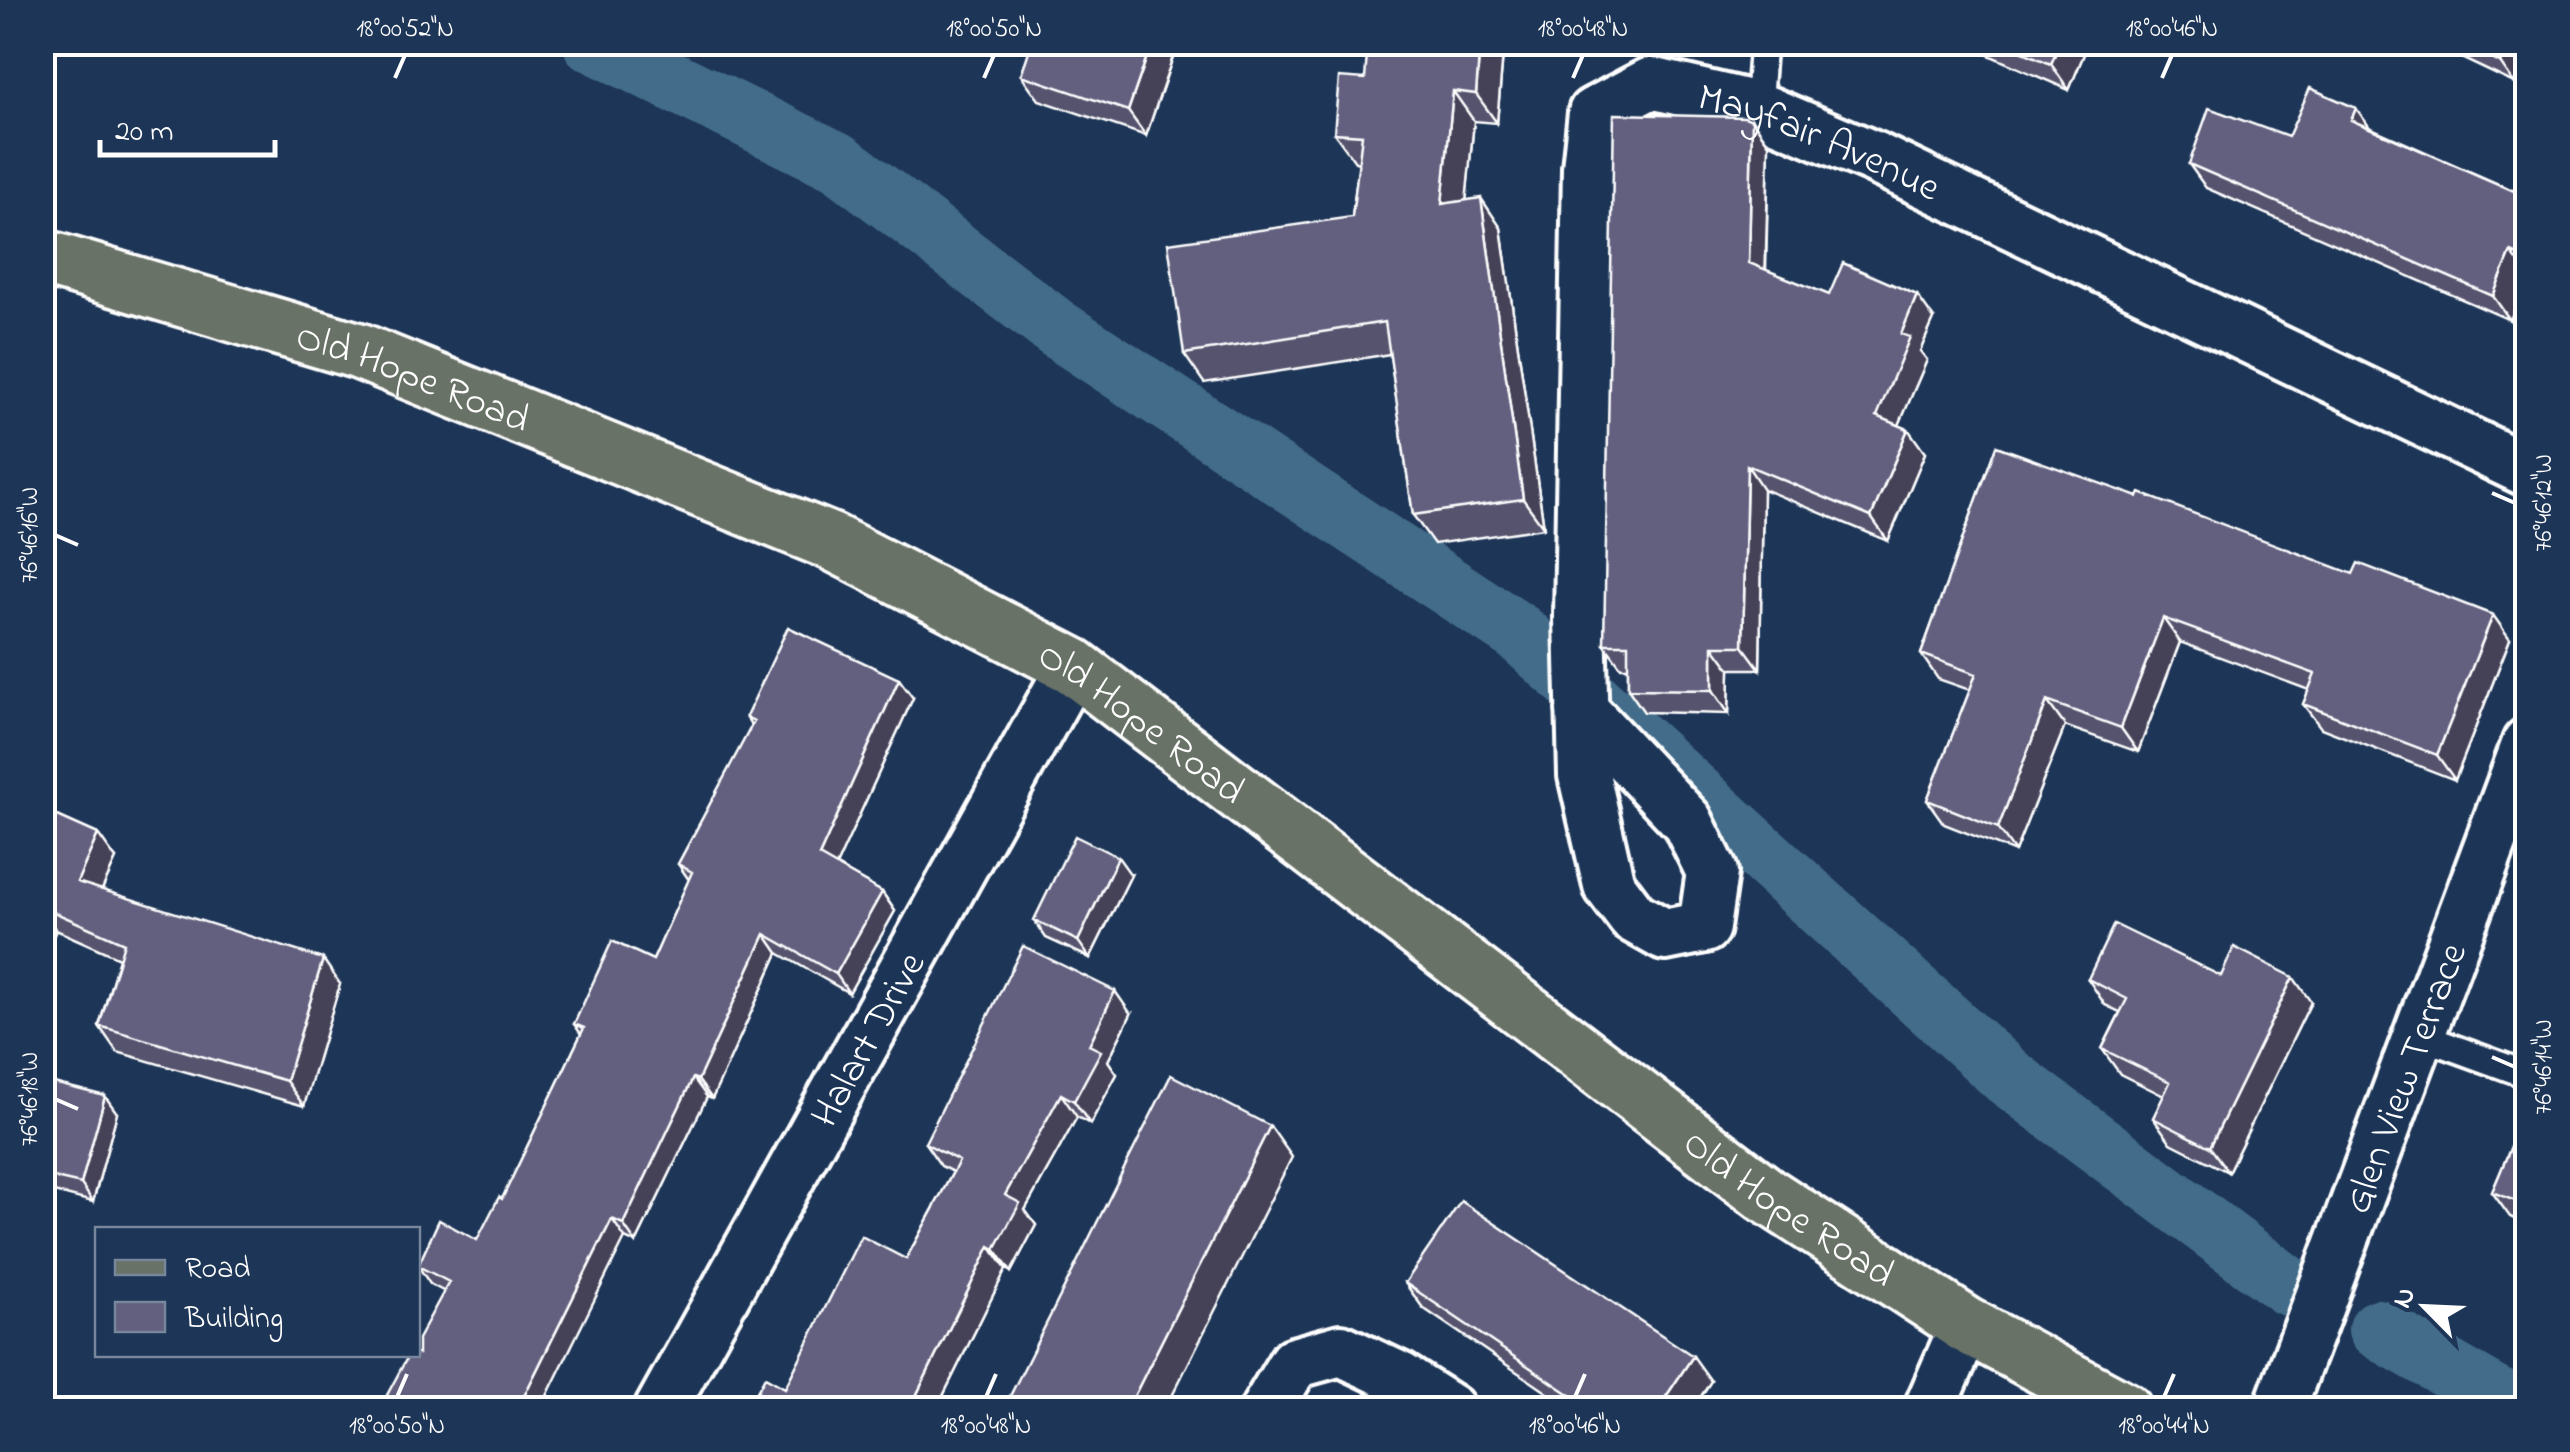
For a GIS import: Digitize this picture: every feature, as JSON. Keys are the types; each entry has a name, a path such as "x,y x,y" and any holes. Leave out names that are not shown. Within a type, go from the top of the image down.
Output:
{"main road":[{"name":"Old Hope Road","path":"42,257 359,351 832,542 1073,666 1764,1194 1966,1325 2124,1410"}],"street":[{"name":"Mayfair Avenue","path":"1582,710 1580,617 1588,168 1594,113 1650,83 1758,108 1891,165 2528,470"},
{"name":"Halart Drive","path":"660,1410 1073,666"},
{"name":"Glen View Terrace","path":"2279,1410 2528,743"},
{"path":"1930,1410 1966,1325"},
{"path":"1266,1410 1294,1362 1341,1350 1400,1378 1450,1410"}],"lane":[{"path":"1758,108 1763,42"},
{"path":"2418,1034 2528,1075"}],"building":[{"path":"1032,42 1152,42 1128,111 1021,75"},
{"path":"1368,42 1480,42 1476,94 1453,91 1442,204 1481,198 1523,499 1413,515 1385,322 1184,354 1168,243 1352,217 1362,135 1334,133 1339,77 1365,79"},
{"path":"2000,42 2060,42 2051,64"},
{"path":"2458,42 2528,42 2528,57 2508,48 2500,63"},
{"path":"2310,88 2356,108 2351,120 2528,197 2528,259 2511,252 2493,296 2189,164 2209,108 2288,137"},
{"path":"1614,114 1752,120 1749,263 1829,295 1843,263 1917,295 1901,334 1910,337 1877,416 1908,429 1871,517 1747,465 1743,646 1713,646 1713,690 1628,689 1628,644 1604,644"},
{"path":"1996,446 2138,497 2140,493 2353,574 2358,563 2493,615 2437,755 2303,704 2315,674 2163,618 2121,728 2047,701 1998,828 1927,800 1976,674 1921,654"},
{"path":"788,627 899,679 819,856 882,892 836,974 765,934 698,1080 693,1078 623,1224 612,1219 517,1410 379,1410 407,1357 420,1357 420,1335 449,1282 420,1267 439,1220 477,1240 499,1197 502,1199 584,1028 574,1024 612,941 653,960 692,872 678,864 754,721 746,717"},
{"path":"42,809 98,834 77,882 323,959 286,1081 99,1026 124,943 42,907"},
{"path":"1075,836 1118,857 1078,941 1034,920"},
{"path":"2114,924 2221,976 2234,947 2293,977 2210,1147 2153,1118 2170,1082 2102,1049 2127,999 2088,979"},
{"path":"1023,946 1115,991 1089,1045 1101,1051 1074,1101 1061,1094 1005,1195 1020,1203 995,1249 990,1246 910,1408 900,1403 896,1410 747,1410 765,1377 785,1388 861,1236 906,1259 959,1161 925,1143"},
{"path":"1171,1075 1270,1126 1127,1410 1003,1410"},
{"path":"42,1080 105,1096 81,1184 42,1175"},
{"path":"2528,1106 2528,1206 2492,1192"},
{"path":"1461,1201 1693,1356 1657,1410 1593,1410 1405,1283"}],"waterway":[{"path":"592,42 840,163 1056,328 1519,633 2008,1077 2288,1286"},
{"path":"2378,1329 2519,1410"}]}
